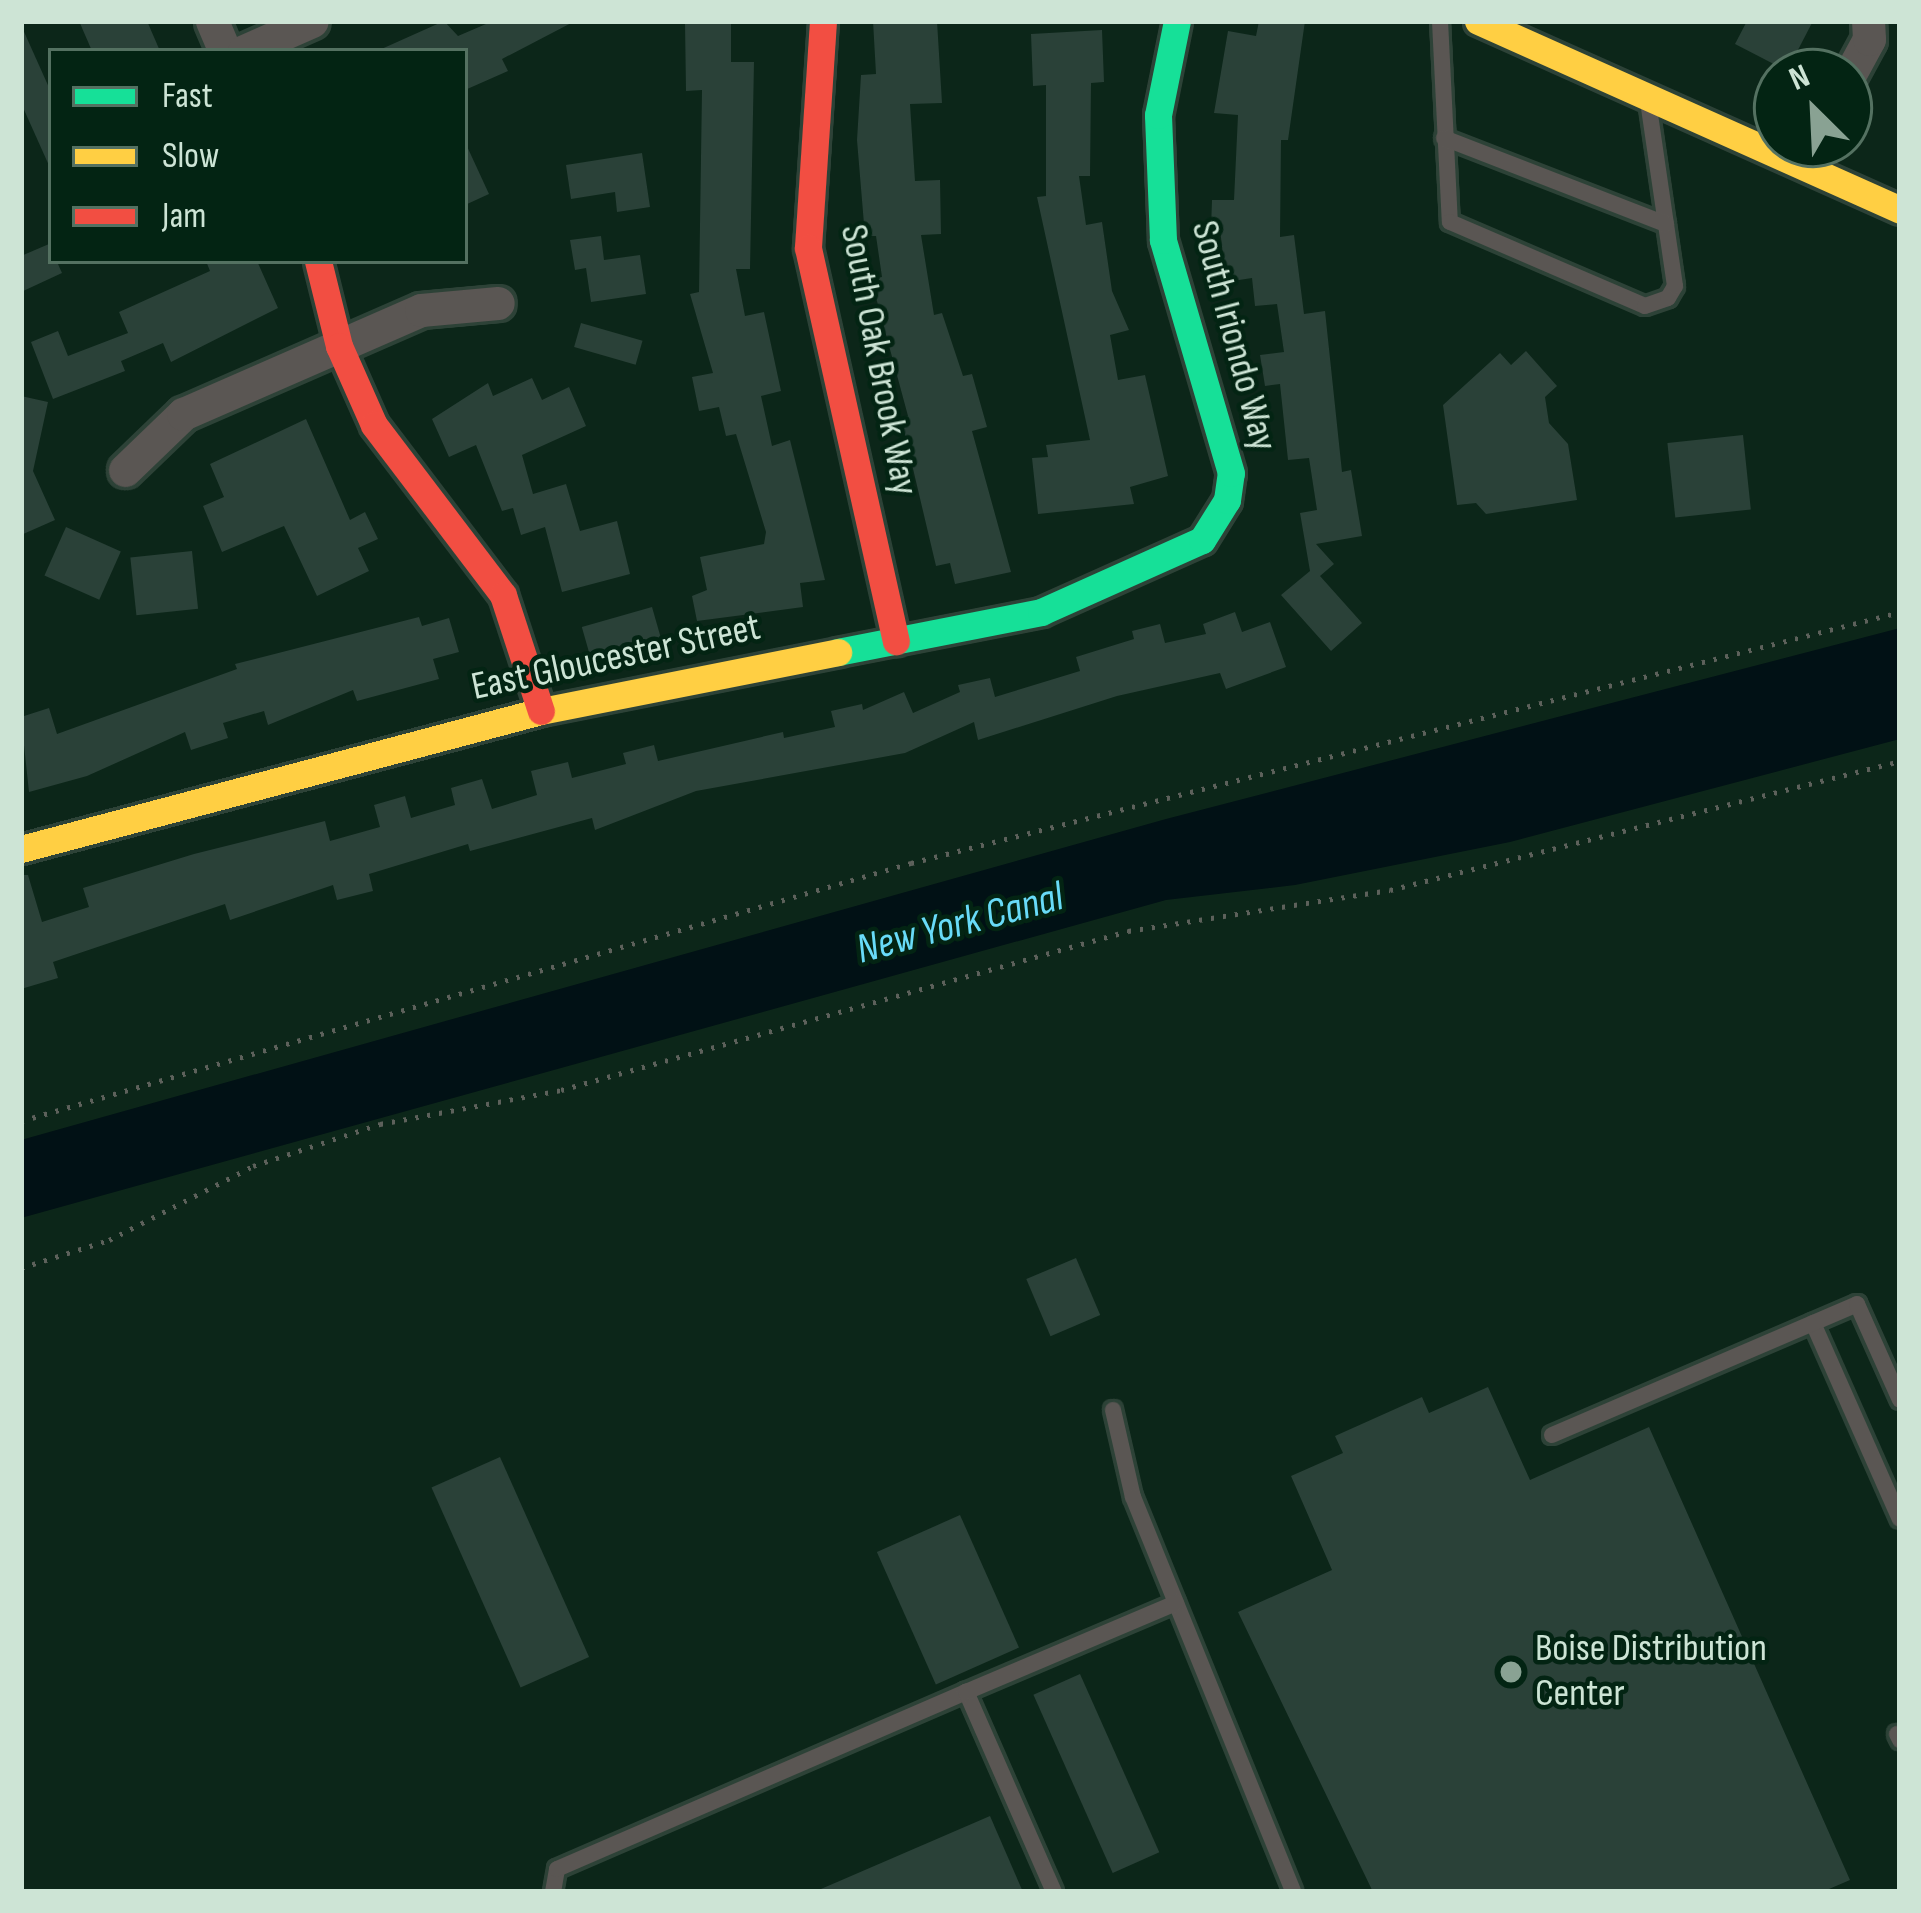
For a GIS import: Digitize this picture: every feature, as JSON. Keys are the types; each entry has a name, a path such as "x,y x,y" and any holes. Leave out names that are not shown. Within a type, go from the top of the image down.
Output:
{"street":[{"path":"251,48 312,21"},
{"name":"South Oak Brook Way","path":"823,21 808,248 896,640"},
{"name":"South Iriondo Way","path":"1177,21 1156,168 1162,241 1231,473 1215,526"},
{"path":"1478,21 1648,98 1753,136"},
{"path":"1828,168 1900,210"},
{"path":"319,264 340,346 374,425 503,595 525,643 541,711"},
{"path":"125,470 183,414 422,310 498,303"},
{"name":"East Gloucester Street","path":"21,849 541,711 1081,599 1185,552 1215,526"}],"lane":[{"path":"1440,21 1448,212 1459,232 1645,306 1668,298 1675,286 1648,98"},
{"path":"1444,138 1666,224"},
{"path":"1552,1435 1858,1304 1900,1400"},
{"path":"1813,1323 1900,1519"},
{"path":"1113,1410 1133,1498 1289,1891"},
{"path":"553,1892 557,1869 1176,1604"},
{"path":"966,1692 1054,1892"}],"path":[{"path":"21,1121 910,863 1900,612"},
{"path":"21,1268 109,1240 253,1166 380,1124 561,1090 1129,932 1390,890 1900,760"}],"water":[{"name":"New York Canal","path":"1900,628 1900,739 1510,842 1295,885 1166,900 21,1218 21,1140 1166,819"}],"building":[{"path":"79,21 147,21 159,48 91,48"},
{"path":"444,21 458,36 493,21 575,21 502,59 508,71 468,89 468,48 384,48"},
{"path":"873,21 937,21 942,103 910,104 915,181 940,180 941,234 921,235 934,315 942,313 963,376 972,374 987,427 972,431 1011,572 955,584 950,563 936,566 901,418 908,416 871,279 882,277 876,236 865,236 857,140 861,75 876,74"},
{"path":"1259,21 1305,21 1288,140 1281,140 1280,237 1294,235 1304,314 1325,311 1342,472 1351,470 1362,536 1316,544 1334,564 1320,576 1362,623 1331,651 1281,595 1310,571 1300,513 1317,510 1309,458 1288,460 1280,384 1265,386 1260,355 1284,352 1277,304 1255,306 1252,278 1226,282 1220,229 1211,229 1212,200 1234,200 1238,115 1214,113 1228,31 1256,36"},
{"path":"1747,21 1813,21 1799,48 1753,48 1753,53 1735,44"},
{"path":"731,22 731,62 754,62 750,269 736,269 745,316 764,312 781,391 761,396 772,446 790,440 825,580 800,583 803,607 697,621 692,596 707,590 700,557 764,544 766,532 736,434 726,436 719,407 699,411 692,377 713,373 690,294 699,292 702,90 686,91 685,23"},
{"path":"21,25 48,85 48,163 21,103"},
{"path":"1102,30 1104,82 1091,83 1090,176 1079,176 1086,225 1102,222 1112,291 1129,330 1110,335 1118,380 1145,375 1168,476 1130,487 1134,504 1038,514 1032,458 1048,457 1046,445 1090,440 1037,197 1046,196 1046,85 1033,86 1031,34"},
{"path":"468,148 489,194 468,204"},
{"path":"642,153 650,207 617,212 615,192 571,199 566,165"},
{"path":"601,236 604,260 640,255 646,294 591,302 586,268 575,270 570,240"},
{"path":"48,244 48,264 58,264 62,273 21,292 21,256"},
{"path":"207,264 258,264 278,308 171,362 163,343 121,361 125,371 53,399 31,342 58,331 68,356 128,333 119,312 210,271"},
{"path":"581,323 643,341 636,365 574,347"},
{"path":"1526,351 1557,386 1545,397 1549,423 1568,444 1577,500 1486,514 1476,503 1457,505 1443,405 1500,353 1511,365"},
{"path":"532,378 542,400 569,387 586,426 522,455 533,494 566,484 580,531 617,521 630,574 562,592 545,527 521,535 513,508 502,511 476,445 449,457 432,419 488,383 493,396"},
{"path":"21,396 48,402 33,471 55,520 21,535"},
{"path":"306,419 350,520 365,512 378,539 358,548 369,571 317,596 284,526 222,552 203,506 224,497 210,464"},
{"path":"1743,435 1751,510 1675,518 1667,443"},
{"path":"66,527 121,551 99,600 44,575"},
{"path":"192,551 198,609 136,615 130,557"},
{"path":"652,607 661,638 591,658 582,627"},
{"path":"1235,612 1242,632 1270,622 1286,667 1226,689 1220,673 1117,696 978,740 974,722 905,753 696,791 595,830 592,818 470,851 468,844 369,874 373,891 337,900 333,885 230,920 225,904 53,962 58,978 21,989 21,875 28,875 42,922 89,907 83,888 194,854 325,821 330,841 380,827 374,805 405,796 411,818 455,805 451,788 482,779 492,809 537,795 531,771 568,762 572,778 626,764 623,753 654,745 658,761 783,732 784,738 835,727 831,711 862,704 863,710 904,692 913,713 960,692 958,685 990,678 995,697 1080,671 1076,657 1134,639 1132,631 1160,624 1165,643 1206,634 1203,624"},
{"path":"419,617 422,626 449,618 459,652 433,659 439,679 357,701 353,690 268,725 264,711 223,723 228,738 191,750 185,732 87,776 29,792 21,717 49,708 57,734 237,669 235,664"},
{"path":"1076,1258 1100,1315 1051,1336 1026,1279"},
{"name":"Boise Distribution Center","path":"1488,1387 1530,1480 1649,1427 1850,1880 1822,1892 1373,1892 1238,1612 1332,1570 1291,1476 1343,1453 1335,1436 1422,1397 1429,1413"},
{"path":"500,1457 589,1657 521,1688 431,1488"},
{"path":"960,1515 1019,1647 936,1684 877,1552"},
{"path":"1080,1674 1159,1852 1113,1873 1033,1695"},
{"path":"990,1816 1023,1892 814,1892"}],"traffic: fast":[{"path":"838,652 1041,612 1202,540 1227,500 1231,473 1163,240 1158,115 1177,21"}],"traffic: slow":[{"path":"1478,21 1900,210"},
{"path":"21,849 541,711 838,652"}],"traffic: jam":[{"path":"823,21 808,248 896,641"},
{"path":"319,264 339,346 374,425 503,595 541,711"}],"place":[{"name":"Boise Distribution Center","path":"1511,1672"}]}
